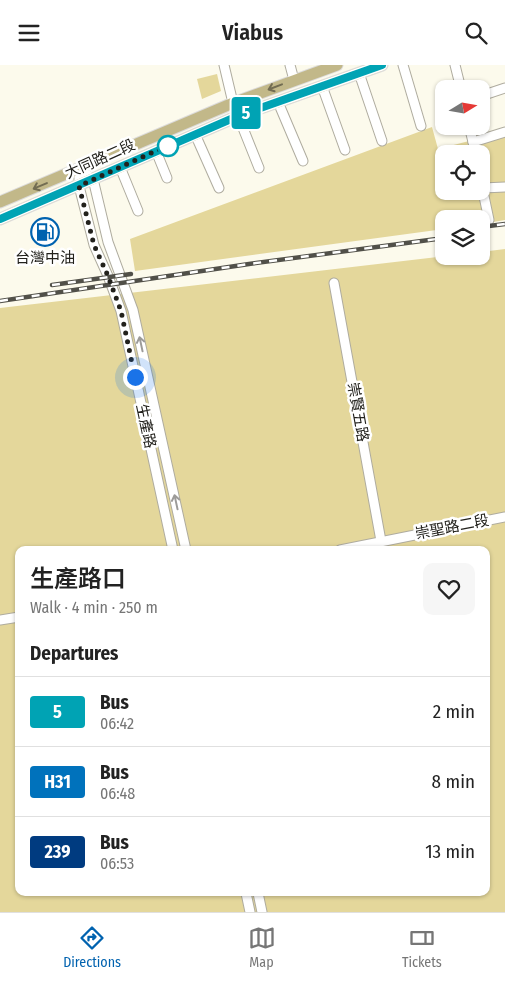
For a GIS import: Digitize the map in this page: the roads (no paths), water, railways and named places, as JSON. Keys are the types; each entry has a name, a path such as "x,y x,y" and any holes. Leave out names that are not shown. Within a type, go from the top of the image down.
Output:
{"main road":[{"name":"大同路二段","path":"0,202 319,68 337,65"},
{"name":"大同路二段","path":"0,219 238,116 382,65"}],"street":[{"path":"224,65 233,103 259,168"},
{"path":"290,65 294,80"},
{"path":"403,65 421,125"},
{"path":"455,65 458,80"},
{"path":"359,73 382,141"},
{"path":"322,86 346,150"},
{"path":"490,93 505,88"},
{"path":"278,102 302,161"},
{"path":"473,142 505,132"},
{"path":"196,134 219,188"},
{"path":"471,135 474,145"},
{"path":"156,151 167,178"},
{"path":"120,167 138,211"},
{"path":"79,169 93,179"},
{"name":"生產路","path":"79,169 79,186 94,245 121,311 172,546"},
{"name":"生產路","path":"93,179 108,242 133,310 185,546"},
{"path":"490,186 505,187"},
{"name":"崇賢五路","path":"334,283 381,541"},
{"name":"崇聖路二段","path":"358,546 505,517"},
{"path":"0,621 15,618"},
{"path":"247,896 250,912"},
{"path":"259,896 262,912"}],"railway":[{"path":"490,226 505,224"},
{"path":"0,301 249,264 435,239"},
{"path":"52,285 131,274"}],"place":[{"name":"台灣中油","path":"45,232"}]}
